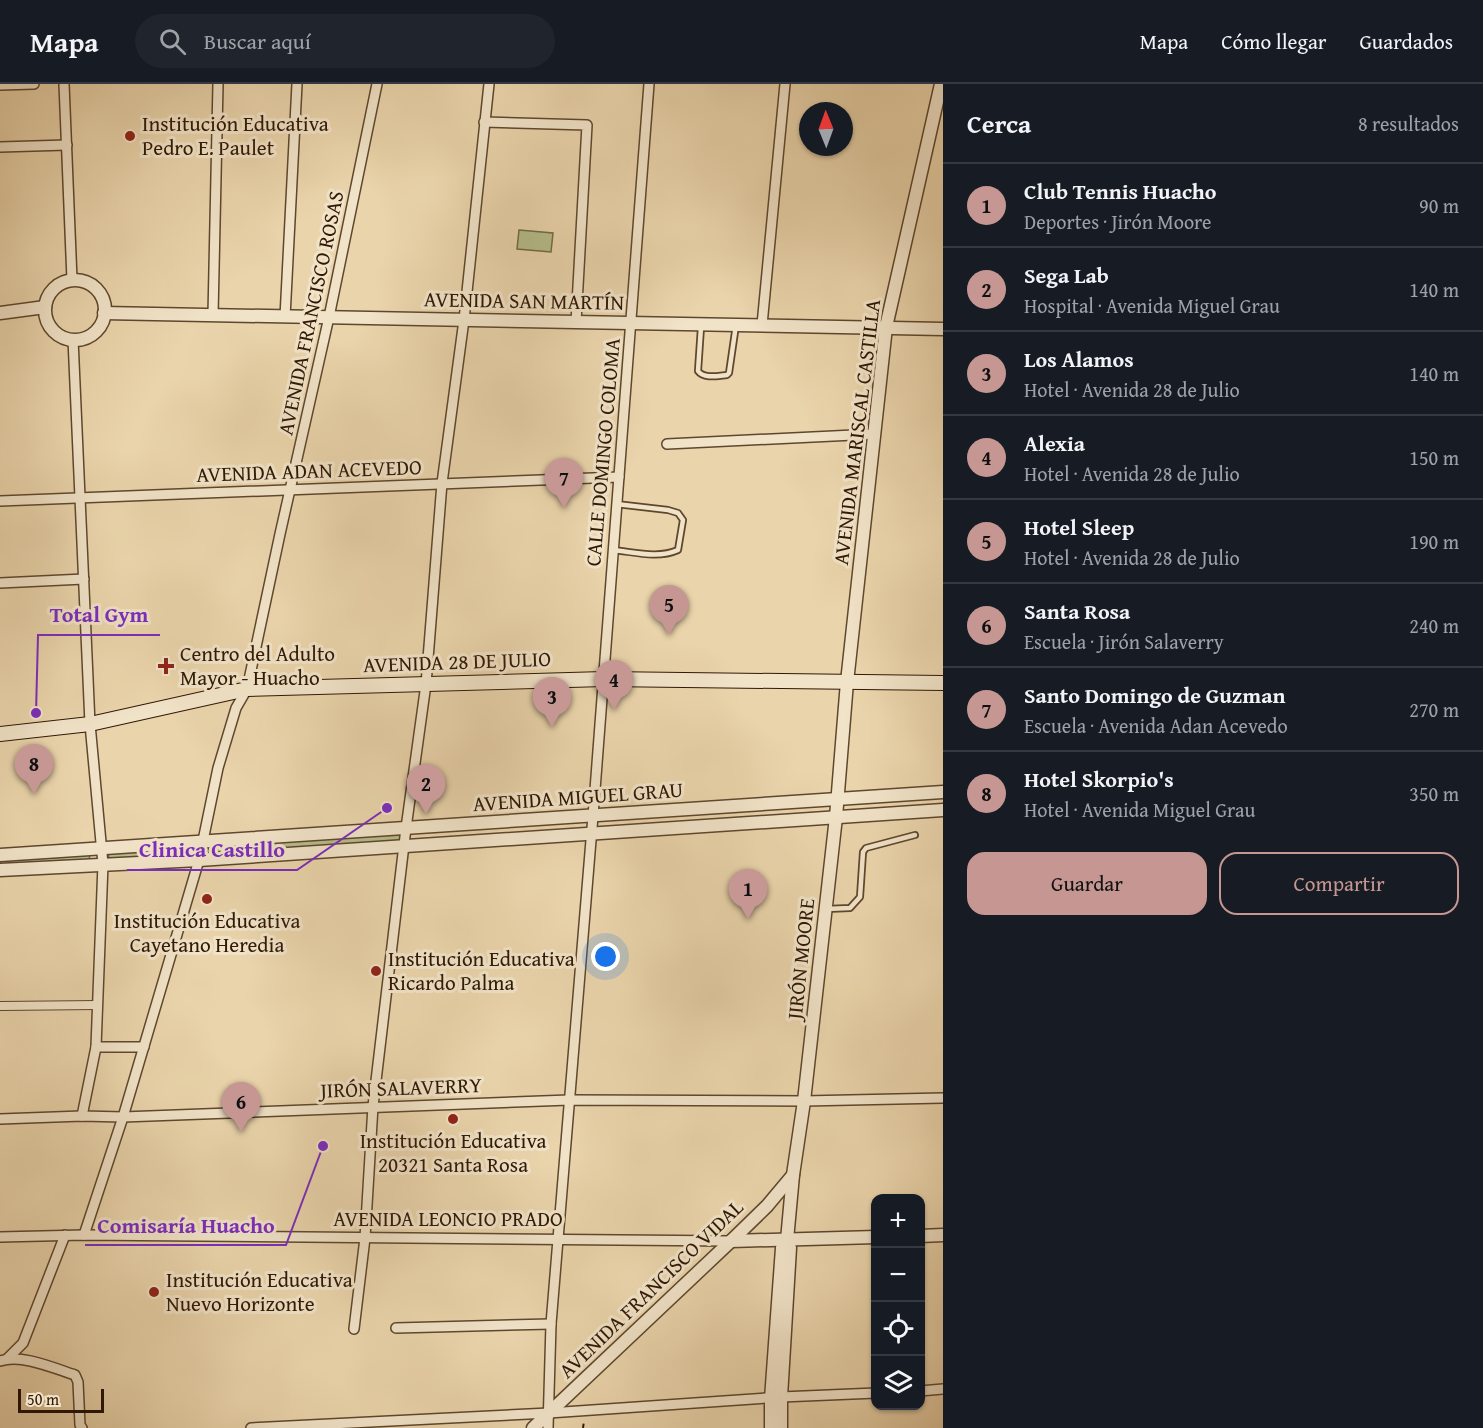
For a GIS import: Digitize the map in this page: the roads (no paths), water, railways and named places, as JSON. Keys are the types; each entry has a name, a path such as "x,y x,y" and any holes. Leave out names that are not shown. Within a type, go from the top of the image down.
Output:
{"main road":[{"name":"AVENIDA 28 DE JULIO","path":"0,734 90,724 247,689 604,679 943,683"}],"street":[{"path":"0,85 34,84"},
{"path":"64,84 72,280"},
{"path":"213,315 218,84"},
{"path":"285,316 297,84"},
{"name":"AVENIDA FRANCISCO ROSAS","path":"84,1235 123,1117 199,860 221,758 236,708 247,689 279,534 329,317 377,84"},
{"path":"354,1329 365,1238 373,1106 406,828 426,684 442,483 464,320 489,84"},
{"name":"CALLE DOMINGO COLOMA","path":"548,1428 551,1324 592,835 650,84"},
{"path":"762,325 785,84"},
{"name":"AVENIDA MARISCAL CASTILLA","path":"847,682 886,327 942,84"},
{"path":"484,122 587,125 576,322"},
{"path":"0,147 67,144"},
{"path":"72,280 89,284 96,289 104,304 104,313 97,329 82,338 73,339 56,332 46,317 45,307 51,292 57,286 72,280"},
{"path":"0,313 45,307"},
{"name":"AVENIDA SAN MARTÍN","path":"104,313 943,328"},
{"path":"73,339 90,724 103,864 96,1047 82,1116"},
{"path":"667,444 874,434"},
{"name":"AVENIDA ADAN ACEVEDO","path":"0,501 619,477"},
{"path":"0,583 84,579"},
{"name":"JIRÓN MOORE","path":"776,1398 790,1248 787,1240 793,1175 804,1101 838,800 847,682"},
{"name":"AVENIDA MIGUEL GRAU","path":"0,855 943,792"},
{"name":"AVENIDA MIGUEL GRAU","path":"0,870 404,847 943,810"},
{"path":"0,1006 98,1005"},
{"path":"96,1047 144,1047"},
{"name":"JIRÓN SALAVERRY","path":"0,1119 123,1117 569,1100 804,1101 943,1098"},
{"name":"AVENIDA FRANCISCO VIDAL","path":"532,1428 731,1241 767,1206 793,1175"},
{"path":"4,1360 23,1343 65,1235"},
{"name":"AVENIDA LEONCIO PRADO","path":"0,1237 84,1235 731,1241 871,1237"},
{"path":"925,1236 943,1236"},
{"path":"396,1328 551,1324"},
{"path":"4,1360 30,1362 75,1375 78,1382 82,1428"},
{"path":"925,1390 943,1389"},
{"path":"251,1428 871,1393"},
{"path":"771,1428 776,1398"},
{"path":"776,1398 781,1428"}],"lane":[{"path":"702,324 698,371 706,376 729,373 736,325"},
{"path":"613,550 654,555 669,554 678,550 683,520 678,513 668,510 616,504"},
{"path":"826,909 849,908 860,897 863,852 866,848 915,836"}],"place":[{"name":"Institución Educativa Pedro E. Paulet","path":"130,136"},
{"name":"Santo Domingo de Guzman","path":"564,508"},
{"name":"Hotel Sleep","path":"669,635"},
{"name":"Centro del Adulto Mayor - Huacho","path":"166,666"},
{"name":"Alexia","path":"614,710"},
{"name":"Total Gym","path":"36,713"},
{"name":"Los Alamos","path":"552,727"},
{"name":"Hotel Skorpio's","path":"34,794"},
{"name":"Clinica Castillo","path":"387,808"},
{"name":"Sega Lab","path":"426,814"},
{"name":"Institución Educativa Cayetano Heredia","path":"207,899"},
{"name":"Club Tennis Huacho","path":"748,919"},
{"name":"Institución Educativa Ricardo Palma","path":"376,971"},
{"name":"Institución Educativa 20321 Santa Rosa","path":"453,1119"},
{"name":"Santa Rosa","path":"241,1132"},
{"name":"Comisaría Huacho","path":"323,1146"},
{"name":"Institución Educativa Nuevo Horizonte","path":"154,1292"}]}
